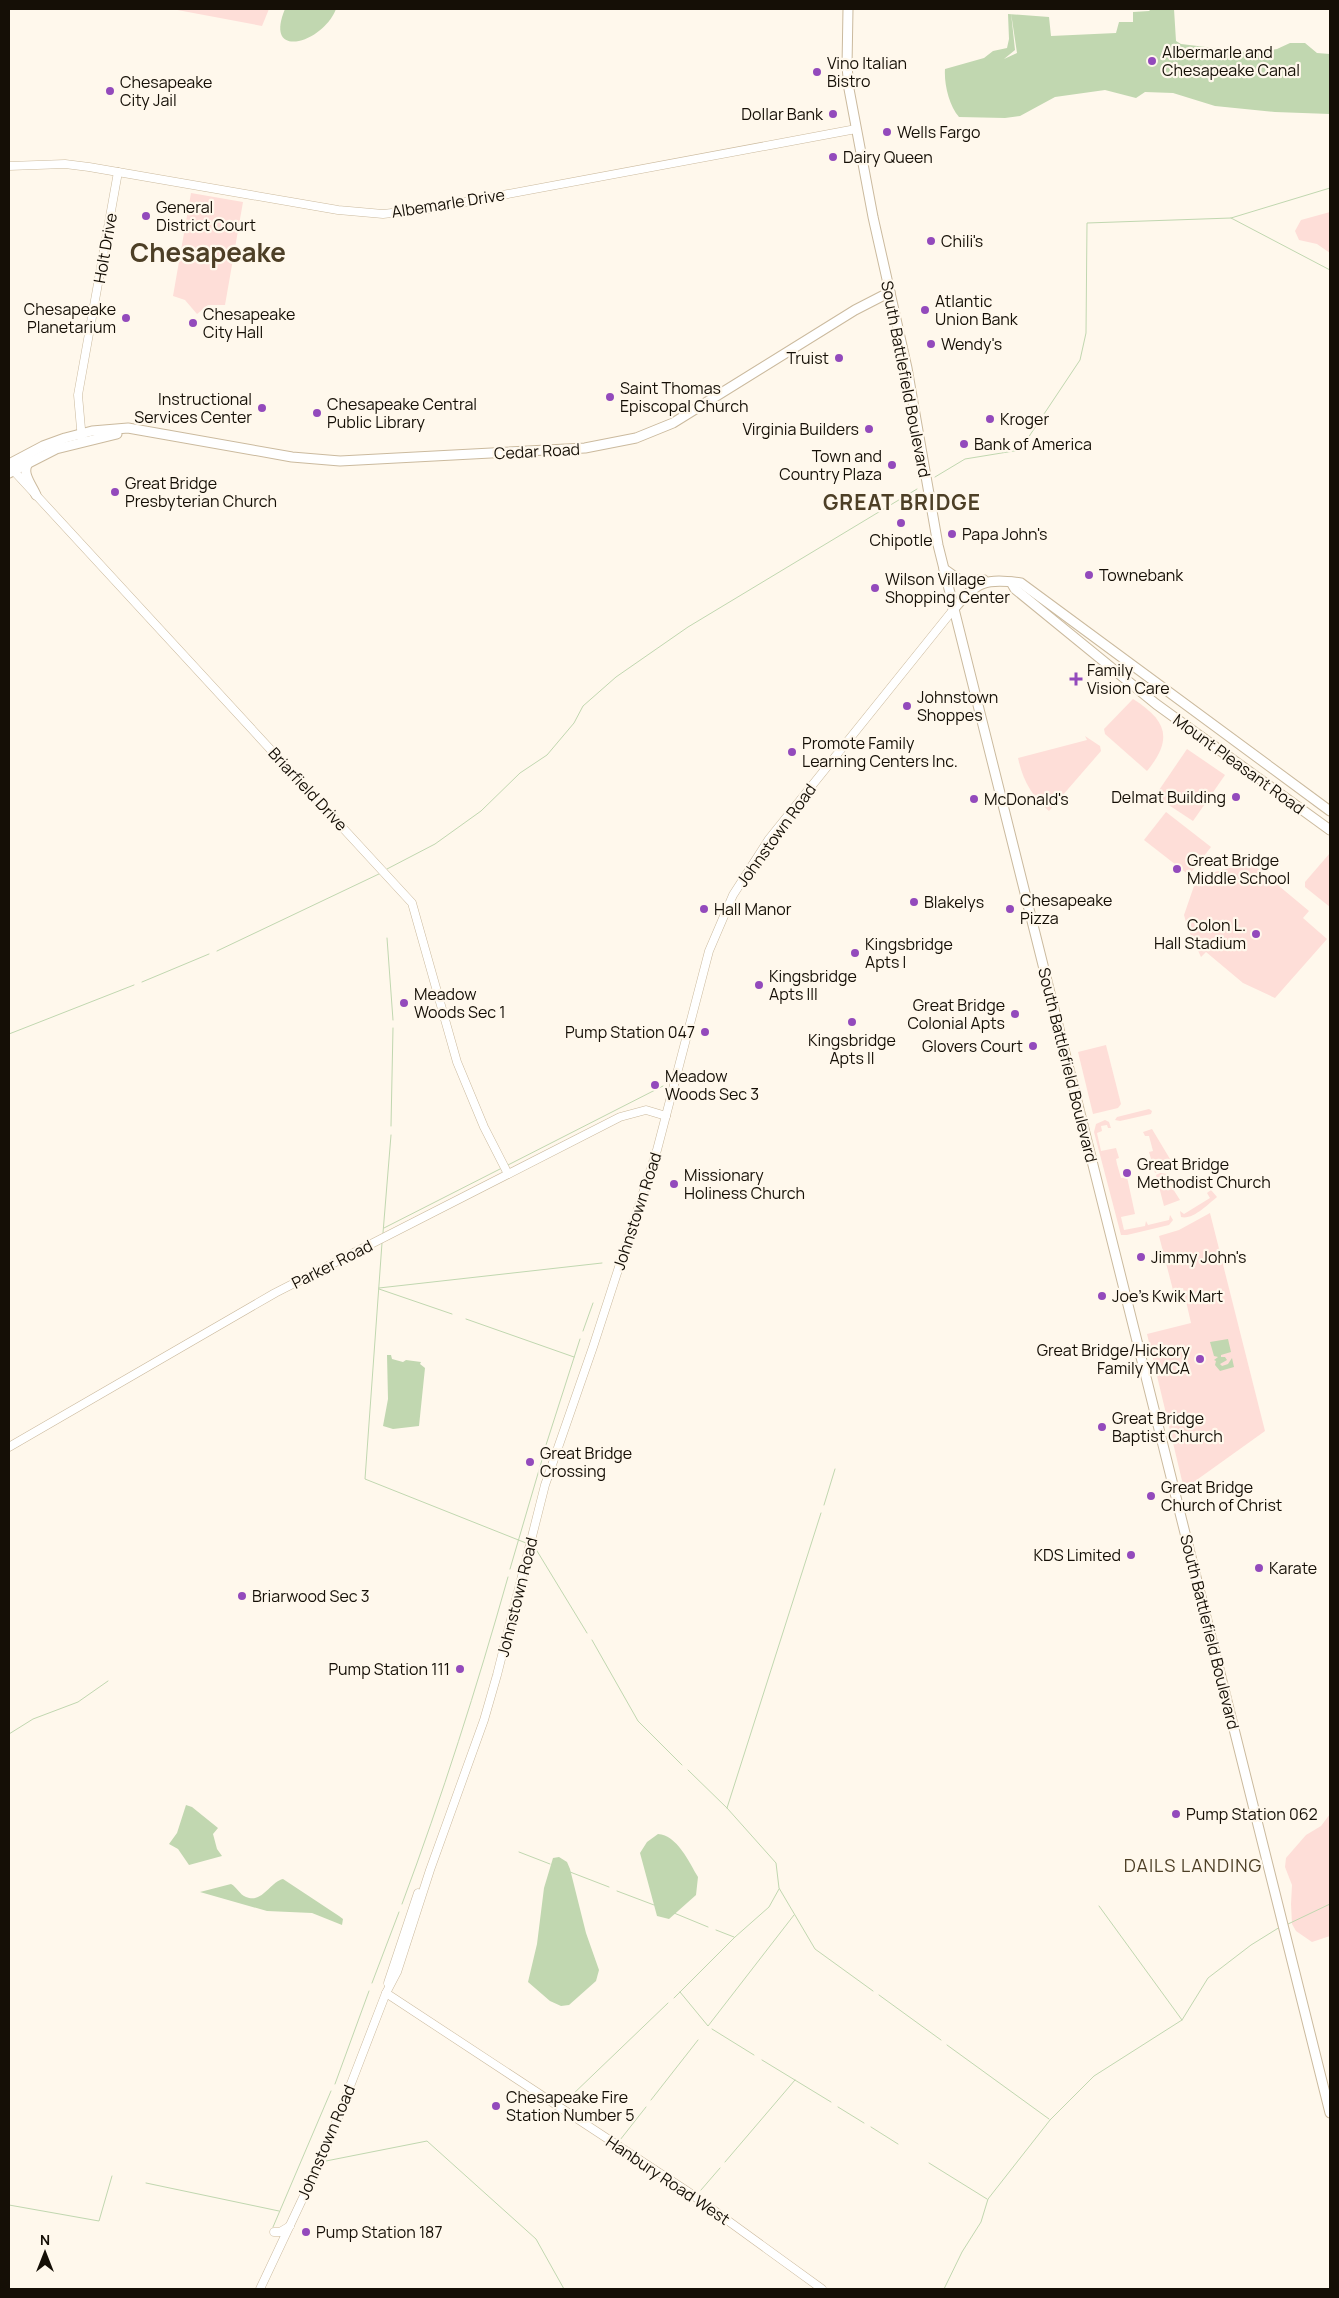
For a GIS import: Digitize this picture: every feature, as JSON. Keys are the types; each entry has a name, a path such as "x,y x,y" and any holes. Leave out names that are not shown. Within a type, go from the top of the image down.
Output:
{"main road":[{"name":"South Battlefield Boulevard","path":"848,9 847,66 856,129 907,368 943,568 1330,2113"},
{"name":"Cedar Road","path":"11,467 43,446 81,438 147,431 292,457 340,461 578,449 613,444 636,438 673,423 860,308 890,292"},
{"name":"Cedar Road","path":"11,467 29,462 81,438"},
{"path":"29,462 26,465 25,472 36,495"},
{"name":"Mount Pleasant Road","path":"943,568 961,582 992,580 1021,583 1330,811"},
{"path":"954,610 968,593 992,580"},
{"name":"Mount Pleasant Road","path":"1012,582 1015,589 1156,704 1330,830"},
{"path":"1026,598 1034,598 1062,618 1084,630"}],"street":[{"name":"Albemarle Drive","path":"9,166 67,164 338,210 368,214 398,213 856,129"},
{"name":"Holt Drive","path":"81,438 78,395 118,172"},
{"name":"Briarfield Drive","path":"11,467 412,903 457,1062 484,1128 508,1174"},
{"name":"Johnstown Road","path":"260,2289 325,2151 386,1993 397,1972 430,1870 484,1720 545,1484 593,1347 666,1116 709,951 724,914 744,875 779,826 954,610"},
{"name":"Parker Road","path":"9,1447 275,1293 508,1174 634,1112 646,1110 666,1116"},
{"name":"Hanbury Road West","path":"386,1993 687,2191 822,2289"},
{"path":"274,2232 284,2230 291,2224"}],"shaded area":[{"path":"172,9 269,9 262,26"},
{"path":"285,9 336,9 329,21 319,31 308,38 288,41 282,36 280,25"},
{"name":"Albermarle and Chesapeake Canal","path":"1151,9 1174,9 1176,41 1181,44 1255,53 1277,49 1290,43 1305,43 1317,53 1330,54 1330,114 1275,112 1215,106 1173,93 1145,92 1136,98 1105,90 1055,97 1020,116 1005,118 959,117 952,107 946,88 945,69 984,58 993,51 1007,48 1009,39 1008,14 1049,17 1051,36 1116,33 1119,22 1133,22 1133,12 1149,11"},
{"path":"191,193 243,202 225,305 208,305 197,314 185,300 173,296"},
{"path":"1330,212 1330,253 1317,244 1299,240 1295,231 1301,220"},
{"path":"1133,699 1153,714 1162,730 1161,749 1147,771 1105,734 1104,729"},
{"path":"1085,736 1100,746 1101,751 1049,811 1029,787 1018,758 1087,740"},
{"path":"1187,749 1225,775 1193,821 1155,796"},
{"path":"1166,812 1211,847 1189,875 1144,840"},
{"path":"1330,853 1330,907 1305,887 1305,882"},
{"name":"Colon L. Hall Stadium","path":"1240,865 1255,866 1309,911 1303,918 1327,939 1275,998 1243,983 1206,952 1201,957 1188,929 1184,915 1194,886 1208,874"},
{"path":"1106,1045 1121,1104 1118,1108 1093,1114 1078,1052"},
{"path":"1149,1109 1152,1111 1151,1114 1120,1121 1115,1120 1117,1117"},
{"path":"1105,1120 1109,1122 1111,1128 1108,1128 1107,1125 1101,1126 1102,1131 1097,1133 1101,1151 1116,1148 1119,1158 1116,1159 1121,1178 1127,1177 1135,1214 1121,1217 1124,1230 1145,1226 1146,1221 1148,1225 1169,1220 1170,1215 1173,1220 1169,1225 1121,1235 1094,1132 1096,1124"},
{"path":"1152,1129 1173,1164 1155,1173 1149,1152 1153,1151 1149,1136 1145,1136 1143,1132"},
{"path":"1160,1173 1167,1174 1164,1176 1172,1188 1176,1186 1173,1189 1180,1200 1164,1206 1156,1175"},
{"path":"1211,1190 1217,1197 1195,1214 1181,1217 1180,1211 1184,1214 1210,1198 1207,1193"},
{"name":"Great Bridge/Hickory Family YMCA","path":"1210,1213 1265,1431 1184,1489 1147,1334 1191,1323 1183,1288 1173,1290 1159,1236 1179,1230"},
{"path":"1228,1339 1231,1352 1221,1355 1221,1357 1225,1357 1227,1360 1220,1364 1222,1366 1228,1364 1232,1358 1234,1367 1220,1371 1215,1365 1216,1361 1214,1360 1218,1357 1214,1356 1210,1342"},
{"path":"387,1355 391,1355 392,1359 403,1362 406,1360 421,1362 420,1364 425,1368 419,1426 393,1429 383,1426 388,1399"},
{"path":"186,1805 192,1807 218,1828 213,1834 217,1849 222,1856 189,1865 178,1849 169,1844 177,1833"},
{"path":"1330,1814 1330,1936 1312,1942 1296,1931 1292,1924 1292,1885 1285,1867 1286,1858 1306,1835 1321,1826"},
{"path":"658,1834 671,1839 677,1844 698,1877 696,1895 669,1919 657,1916 640,1853 647,1842"},
{"path":"559,1857 567,1862 570,1869 586,1933 599,1970 596,1981 569,2005 561,2006 550,2001 528,1982 537,1944 544,1888 553,1858"},
{"path":"283,1879 343,1919 342,1925 312,1913 267,1911 200,1892 231,1884 244,1896 257,1898"}],"pier":[{"path":"1011,13 1017,53 1004,59 1015,50"}],"waterway":[{"path":"935,477 965,459 1020,450 1080,360 1086,333 1087,223 1231,218 1330,188"},
{"path":"1231,218 1330,270"},
{"path":"387,869 435,844 481,811 520,773 547,755 574,723 583,706 616,677 688,627 917,489"},
{"path":"217,951 381,873"},
{"path":"387,938 393,1020"},
{"path":"142,982 209,954"},
{"path":"9,1034 134,985"},
{"path":"391,1126 393,1028"},
{"path":"508,1165 663,1086"},
{"path":"383,1233 391,1135"},
{"path":"384,1228 500,1169"},
{"path":"382,1243 365,1479 526,1543"},
{"path":"379,1288 602,1263"},
{"path":"379,1289 452,1314"},
{"path":"583,1331 593,1303"},
{"path":"466,1319 574,1357"},
{"path":"546,1445 580,1339"},
{"path":"510,1569 544,1453"},
{"path":"824,1505 835,1469"},
{"path":"727,1808 821,1513"},
{"path":"534,1546 587,1633"},
{"path":"402,1904 458,1742 508,1577"},
{"path":"592,1640 638,1721 682,1765"},
{"path":"9,1734 33,1719 78,1702 108,1681"},
{"path":"688,1770 727,1808 776,1863 779,1888 815,1949 873,1991"},
{"path":"519,1852 550,1864"},
{"path":"570,1872 609,1887"},
{"path":"674,1998 735,1937 769,1907 779,1889"},
{"path":"617,1891 654,1905"},
{"path":"1286,1925 1330,1904"},
{"path":"1099,1906 1182,2020"},
{"path":"372,1983 399,1912"},
{"path":"674,1913 708,1927"},
{"path":"680,1992 708,2026 794,1915"},
{"path":"944,2289 962,2252 981,2222 988,2199 1050,2120 1094,2076 1182,2020 1208,1978 1251,1945 1280,1927"},
{"path":"716,1930 734,1937"},
{"path":"335,2084 369,1991"},
{"path":"879,1995 941,2040"},
{"path":"570,2097 668,2003"},
{"path":"712,2029 754,2055"},
{"path":"651,2100 698,2040"},
{"path":"947,2045 1049,2119"},
{"path":"762,2060 831,2102"},
{"path":"725,2162 795,2080"},
{"path":"273,2227 331,2091"},
{"path":"620,2140 646,2107"},
{"path":"838,2107 864,2123"},
{"path":"871,2127 898,2144"},
{"path":"326,2161 427,2141 536,2239 564,2289"},
{"path":"929,2163 987,2199"},
{"path":"701,2190 720,2168"},
{"path":"9,2205 99,2221 112,2176"},
{"path":"146,2183 279,2211"}],"place":[{"name":"Albermarle and Chesapeake Canal","path":"1152,61"},
{"name":"Vino Italian Bistro","path":"817,72"},
{"name":"Chesapeake City Jail","path":"110,91"},
{"name":"Dollar Bank","path":"833,114"},
{"name":"Wells Fargo","path":"887,132"},
{"name":"Dairy Queen","path":"833,157"},
{"name":"General District Court","path":"146,216"},
{"name":"Chili's","path":"931,241"},
{"name":"Atlantic Union Bank","path":"925,310"},
{"name":"Chesapeake Planetarium","path":"126,318"},
{"name":"Chesapeake City Hall","path":"193,323"},
{"name":"Wendy's","path":"931,344"},
{"name":"Truist","path":"839,358"},
{"name":"Saint Thomas Episcopal Church","path":"610,397"},
{"name":"Instructional Services Center","path":"262,408"},
{"name":"Chesapeake Central Public Library","path":"317,413"},
{"name":"Kroger","path":"990,419"},
{"name":"Virginia Builders","path":"869,429"},
{"name":"Bank of America","path":"964,444"},
{"name":"Town and Country Plaza","path":"892,465"},
{"name":"Great Bridge Presbyterian Church","path":"115,492"},
{"name":"Chipotle","path":"901,523"},
{"name":"Papa John's","path":"952,534"},
{"name":"Townebank","path":"1089,575"},
{"name":"Wilson Village Shopping Center","path":"875,588"},
{"name":"Family Vision Care","path":"1076,679"},
{"name":"Johnstown Shoppes","path":"907,706"},
{"name":"Promote Family Learning Centers Inc.","path":"792,752"},
{"name":"Delmat Building","path":"1236,797"},
{"name":"McDonald's","path":"974,799"},
{"name":"Great Bridge Middle School","path":"1177,869"},
{"name":"Blakelys","path":"914,902"},
{"name":"Hall Manor","path":"704,909"},
{"name":"Chesapeake Pizza","path":"1010,909"},
{"name":"Colon L. Hall Stadium","path":"1256,934"},
{"name":"Kingsbridge Apts I","path":"855,953"},
{"name":"Kingsbridge Apts III","path":"759,985"},
{"name":"Meadow Woods Sec 1","path":"404,1003"},
{"name":"Great Bridge Colonial Apts","path":"1015,1014"},
{"name":"Kingsbridge Apts II","path":"852,1022"},
{"name":"Pump Station 047","path":"705,1032"},
{"name":"Glovers Court","path":"1033,1046"},
{"name":"Meadow Woods Sec 3","path":"655,1085"},
{"name":"Great Bridge Methodist Church","path":"1127,1173"},
{"name":"Missionary Holiness Church","path":"674,1184"},
{"name":"Jimmy John's","path":"1141,1257"},
{"name":"Joe's Kwik Mart","path":"1102,1296"},
{"name":"Great Bridge/Hickory Family YMCA","path":"1200,1359"},
{"name":"Great Bridge Baptist Church","path":"1102,1427"},
{"name":"Great Bridge Crossing","path":"530,1462"},
{"name":"Great Bridge Church of Christ","path":"1151,1496"},
{"name":"KDS Limited","path":"1131,1555"},
{"name":"Karate","path":"1259,1568"},
{"name":"Briarwood Sec 3","path":"242,1596"},
{"name":"Pump Station 111","path":"460,1669"},
{"name":"Pump Station 062","path":"1176,1814"},
{"name":"Chesapeake Fire Station Number 5","path":"496,2106"},
{"name":"Pump Station 187","path":"306,2232"}],"district":[{"name":"Chesapeake","path":"208,253"},
{"name":"GREAT BRIDGE","path":"902,503"},
{"name":"DAILS LANDING","path":"1193,1866"}]}
